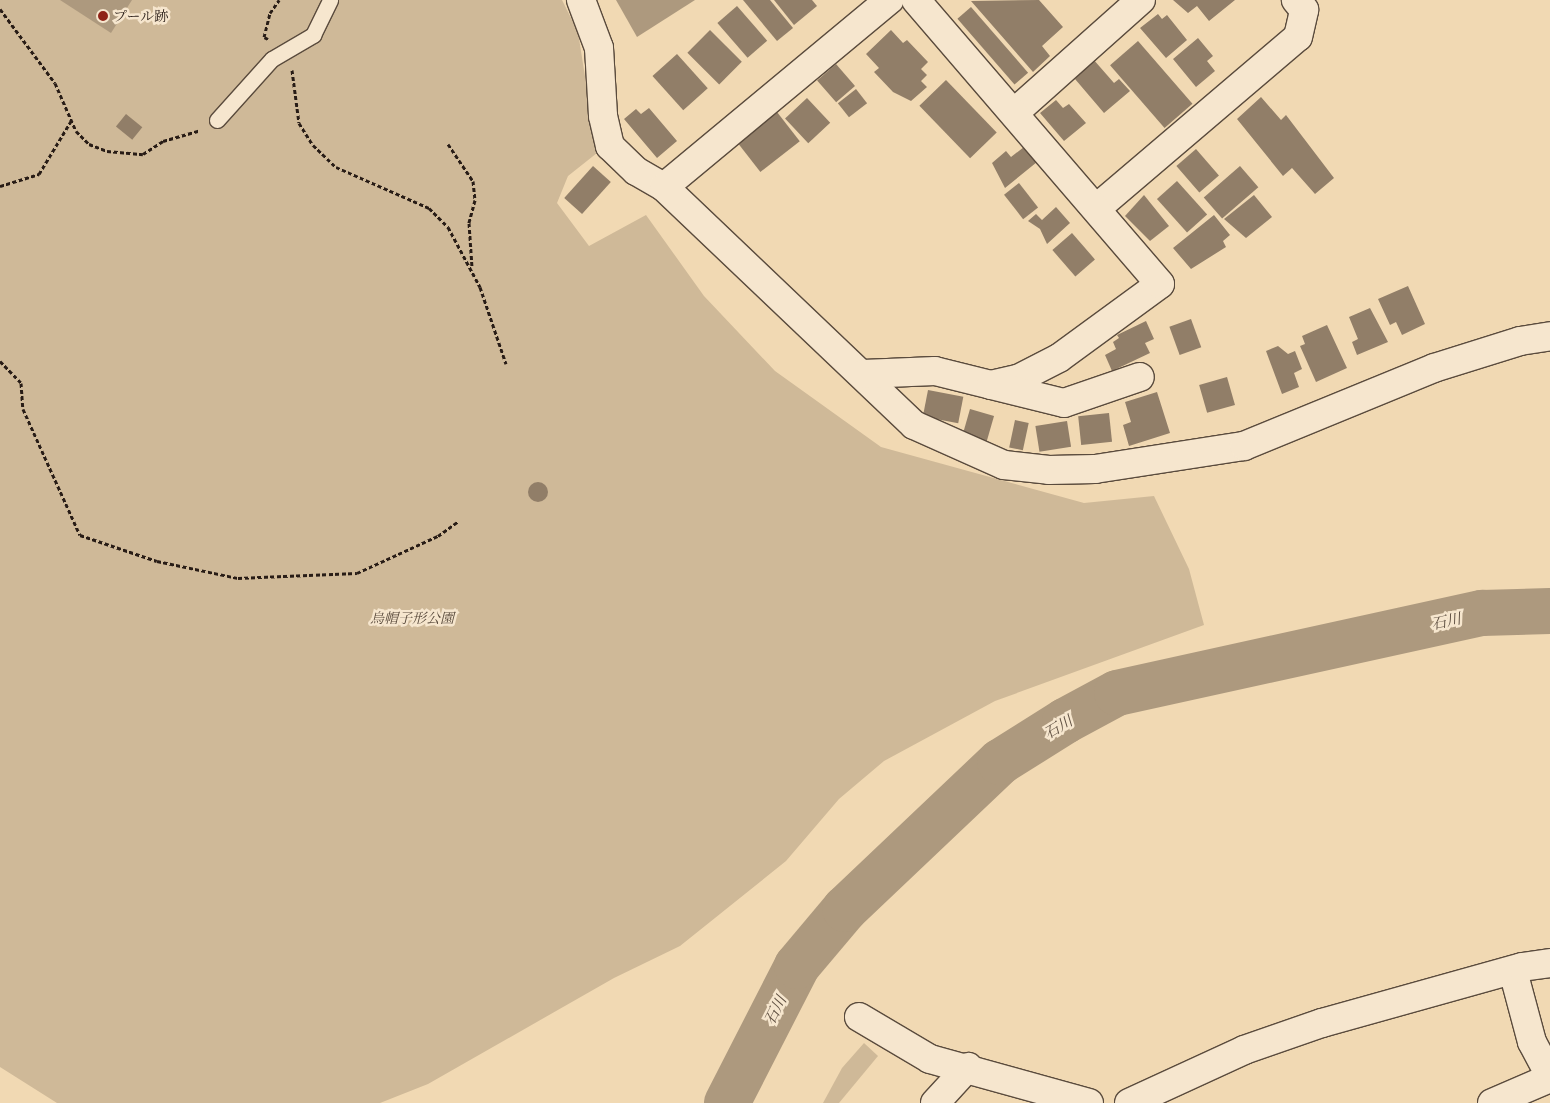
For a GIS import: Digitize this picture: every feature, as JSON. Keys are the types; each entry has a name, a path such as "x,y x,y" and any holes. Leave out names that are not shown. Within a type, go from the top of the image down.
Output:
{"street":[{"path":"581,0 588,8 599,48 603,116 610,146 636,171 664,187 863,374 914,425 951,445 1004,465 1049,470 1095,468 1244,446 1434,368 1520,341 1550,336"},
{"path":"664,187 889,0"},
{"path":"916,0 1098,207 1160,284 1059,358 1018,379 991,385"},
{"path":"1014,113 1141,0"},
{"path":"1098,207 1298,37 1304,10 1296,0"},
{"path":"863,374 935,371 1064,403 1140,377"},
{"path":"1133,1102 1244,1050 1322,1023 1513,971 1550,963"},
{"path":"1492,1103 1550,1077 1532,1042 1513,971"},
{"path":"859,1017 930,1059 968,1067 1089,1103"},
{"path":"935,1103 968,1067"}],"lane":[{"path":"217,120 285,51 313,34 330,0"}],"path":[{"path":"279,0 264,37 285,51 299,124 313,145 336,167 429,208 448,227 472,270 506,364"},
{"path":"0,9 55,83 71,121 89,144 129,155 198,132 217,120"},
{"path":"0,186 39,174 71,121"},
{"path":"448,144 474,181 475,200 469,223 472,270"},
{"path":"0,361 20,383 23,408 80,536 157,561 238,578 357,573 438,536 457,522"}],"green space":[{"name":"烏帽子形公園","path":"0,0 562,0 578,32 597,153 568,176 557,203 589,246 646,215 704,296 775,371 881,447 1084,503 1154,496 1189,569 1204,625 995,701 884,761 839,799 786,861 680,946 614,978 428,1084 380,1103 57,1103 0,1067"},
{"path":"864,1043 878,1056 839,1103 823,1103 842,1068"}],"shaded area":[{"name":"プール跡","path":"60,0 132,0 111,33"},
{"path":"616,0 695,0 637,37"}],"building":[{"path":"743,0 770,0 793,28 777,41"},
{"path":"774,0 812,0 817,6 794,25"},
{"path":"1039,0 1063,27 1042,46 1050,56 1033,72 971,1"},
{"path":"1173,0 1235,0 1209,21 1197,6 1188,13"},
{"path":"737,6 767,41 748,58 717,23"},
{"path":"971,7 1028,73 1014,84 957,19"},
{"path":"1158,14 1162,19 1167,15 1187,40 1166,58 1140,28"},
{"path":"710,30 742,62 719,84 687,53"},
{"path":"891,30 903,43 907,40 928,62 921,69 927,75 921,81 927,87 911,101 893,92 874,72 879,68 866,54"},
{"path":"1198,38 1213,56 1207,61 1215,71 1196,87 1173,59"},
{"path":"1138,41 1192,104 1165,128 1110,65"},
{"path":"677,54 708,88 683,110 652,76"},
{"path":"1093,59 1114,83 1119,79 1130,91 1104,113 1075,79"},
{"path":"836,64 855,86 836,102 817,80"},
{"path":"946,80 997,133 970,158 919,106"},
{"path":"856,89 867,103 849,117 838,103"},
{"path":"1261,97 1281,120 1286,115 1334,178 1315,194 1292,168 1283,176 1237,119"},
{"path":"807,98 830,123 808,143 785,118"},
{"path":"1056,100 1063,108 1069,104 1086,123 1064,141 1040,113"},
{"path":"649,108 677,141 657,158 624,119 636,109 641,114"},
{"path":"777,112 800,141 760,172 738,143"},
{"path":"126,114 142,127 132,140 116,126"},
{"path":"1024,147 1037,162 1005,188 992,163 1006,151 1011,157"},
{"path":"1196,149 1219,175 1199,192 1176,166"},
{"path":"593,166 611,182 582,214 564,198"},
{"path":"1240,166 1258,187 1222,219 1204,197"},
{"path":"1177,181 1207,214 1187,233 1157,199"},
{"path":"1019,183 1038,207 1023,219 1004,195"},
{"path":"1144,195 1169,226 1150,241 1125,216"},
{"path":"1254,195 1272,217 1246,238 1224,219"},
{"path":"1056,207 1070,223 1047,244 1040,229 1028,221 1036,214 1042,220"},
{"path":"1214,215 1230,235 1223,241 1226,247 1191,269 1173,248"},
{"path":"1072,233 1095,259 1075,276 1052,250"},
{"path":"1408,286 1425,324 1402,335 1396,322 1390,325 1378,299"},
{"path":"1370,308 1388,342 1357,355 1352,342 1358,339 1349,317"},
{"path":"1191,319 1201,347 1180,355 1169,327"},
{"path":"1146,321 1154,339 1145,343 1150,353 1112,371 1105,355 1116,349 1113,342 1119,338 1117,335"},
{"path":"1327,325 1347,368 1316,382 1300,346 1305,344 1302,336"},
{"path":"1278,346 1288,354 1295,351 1302,369 1294,373 1299,387 1282,394 1266,351"},
{"path":"1227,377 1235,405 1207,413 1199,385"},
{"path":"928,390 963,397 958,423 923,417"},
{"path":"1157,392 1170,433 1129,446 1123,425 1131,422 1125,402"},
{"path":"970,409 994,416 987,442 963,435"},
{"path":"1109,413 1112,442 1081,445 1078,416"},
{"path":"1015,420 1029,423 1023,450 1009,447"},
{"path":"1067,421 1071,447 1039,452 1035,426"},
{"path":"538,482 545,485 548,492 545,499 538,502 531,499 528,492 531,485"}],"waterway":[{"name":"石川","path":"727,1103 797,966 845,909 1000,762 1065,721 1117,693 1482,613 1550,611"}],"place":[{"name":"プール跡","path":"103,16"}]}
